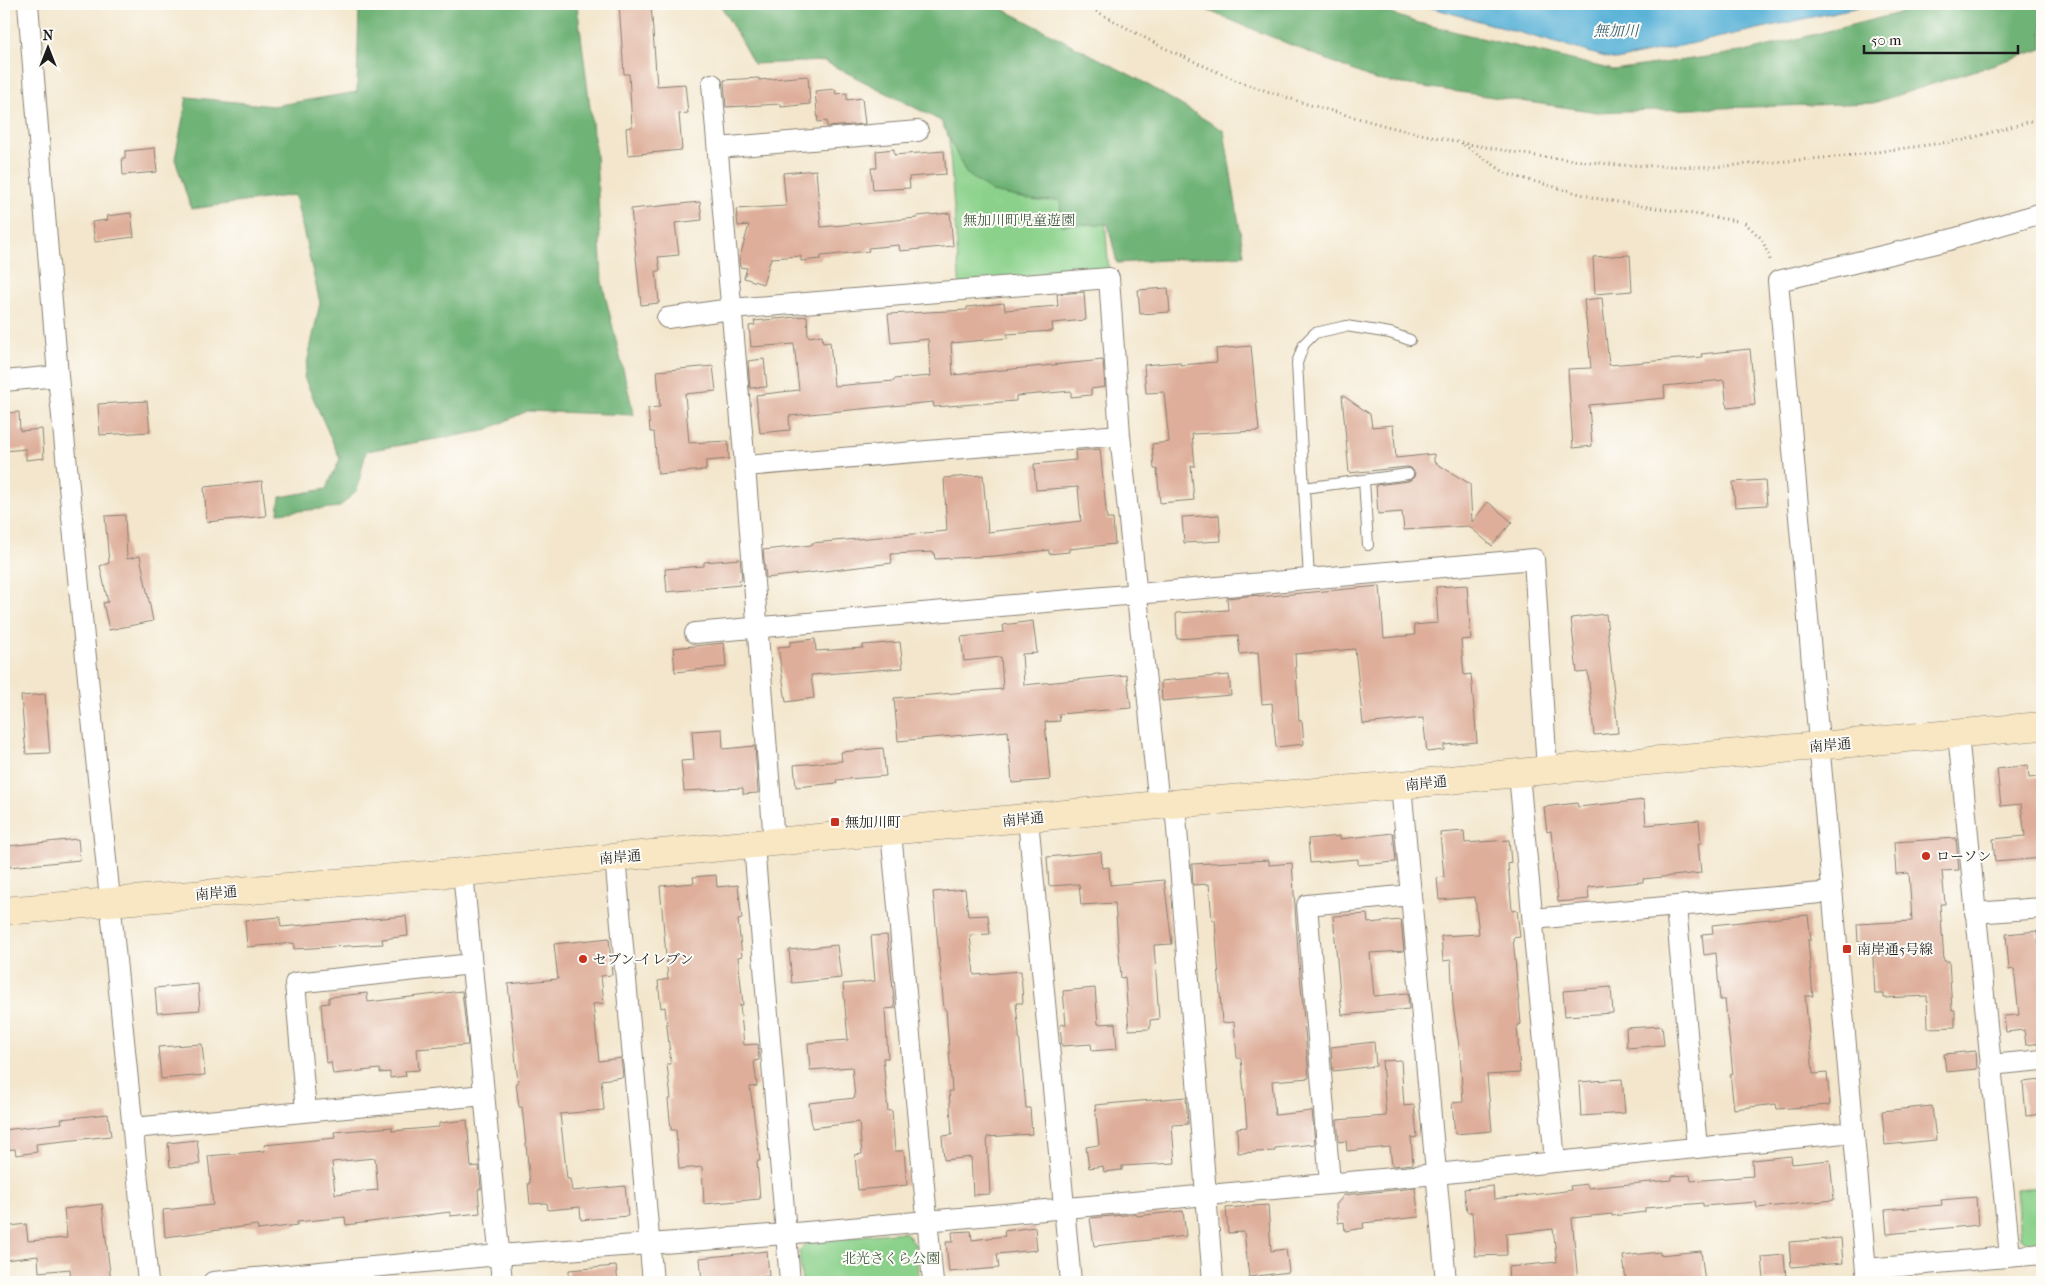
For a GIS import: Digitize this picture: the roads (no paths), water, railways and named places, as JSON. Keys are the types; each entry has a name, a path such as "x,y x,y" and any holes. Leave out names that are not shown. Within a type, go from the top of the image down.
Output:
{"main road":[{"name":"南岸通","path":"4,911 463,872 1028,819 1167,804 1401,786 1547,770 2042,726"}],"street":[{"path":"28,4 58,376 108,902 148,1282"},
{"path":"712,84 745,466 756,628 764,843 785,1234 790,1282"},
{"path":"718,148 918,131"},
{"path":"2042,213 1950,240 1778,281 1867,1276 2010,1256 2042,1254"},
{"path":"667,318 731,309 1109,278 1120,435 1136,595 1167,804 1213,1282"},
{"path":"4,381 58,376"},
{"path":"745,466 1120,435"},
{"path":"695,633 1534,559 1547,770"},
{"path":"1958,734 2010,1256"},
{"path":"1519,774 1554,1161"},
{"path":"1401,786 1446,1282"},
{"path":"1028,819 1071,1282"},
{"path":"891,832 934,1282"},
{"path":"615,857 653,1282"},
{"path":"463,872 502,1282"},
{"path":"1532,919 1832,892"},
{"path":"1330,1183 1307,905 1411,896"},
{"path":"1676,906 1697,1148"},
{"path":"1976,912 2042,908"},
{"path":"306,1111 295,983 472,964"},
{"path":"1990,1064 2042,1060"},
{"path":"133,1128 484,1095"},
{"path":"213,1282 500,1256 785,1234 1436,1174 1854,1132"}],"lane":[{"path":"1309,579 1297,363 1304,344 1315,333 1346,326 1390,333 1410,340"},
{"path":"1304,488 1408,474"},
{"path":"1364,480 1368,545"}],"water":[{"name":"無加川","path":"1419,4 1872,4 1616,60"}],"place":[{"name":"無加川町","path":"835,822"},
{"name":"ローソン","path":"1926,856"},
{"name":"南岸通5号線","path":"1847,949"},
{"name":"セブン-イレブン","path":"583,959"}],"park label":[{"name":"無加川町児童遊園","path":"1019,220"},
{"name":"北光さくら公園","path":"891,1258"}]}
